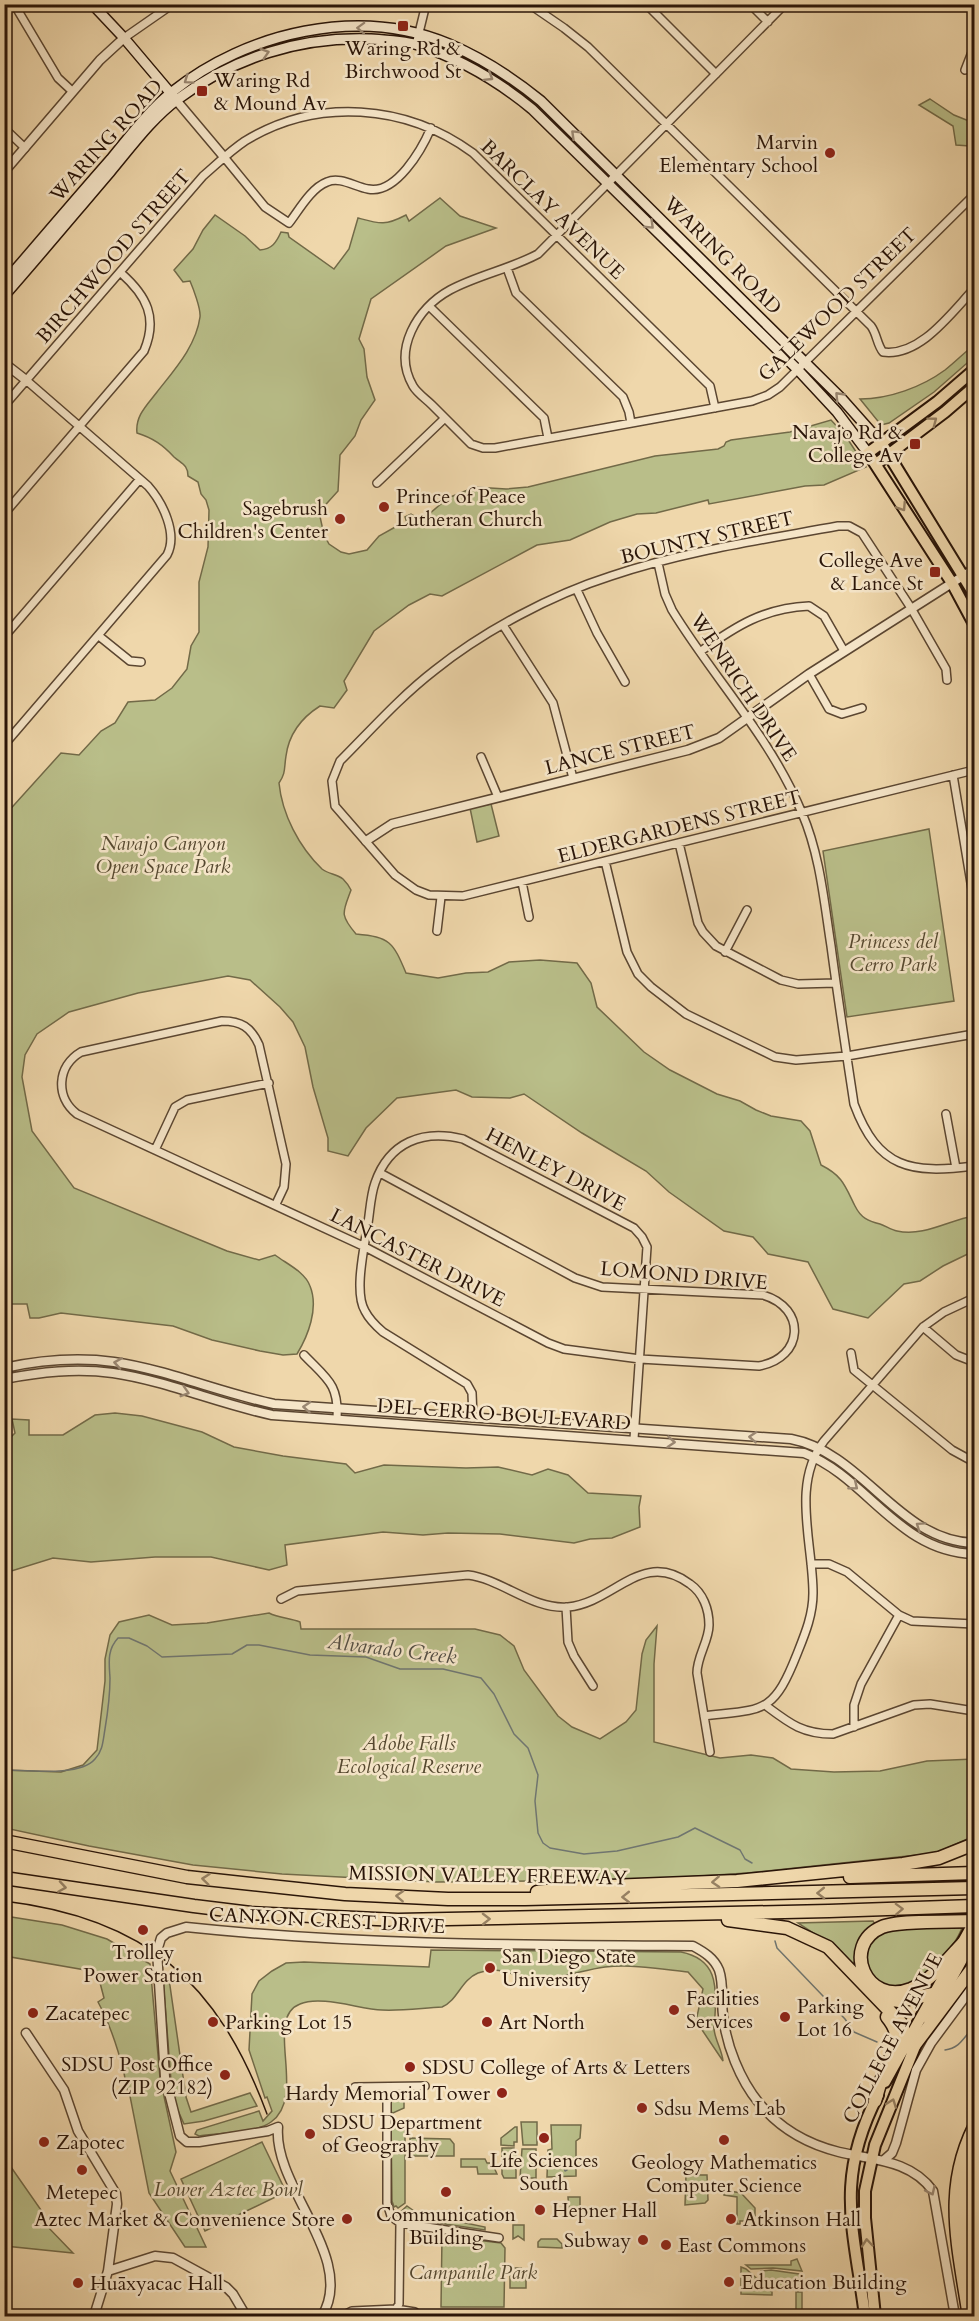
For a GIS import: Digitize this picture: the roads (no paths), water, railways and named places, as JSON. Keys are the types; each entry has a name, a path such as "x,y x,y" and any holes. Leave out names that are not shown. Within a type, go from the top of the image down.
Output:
{"highway":[{"name":"MISSION VALLEY FREEWAY","path":"4,1841 188,1877 345,1894 458,1899 525,1899 975,1888"},
{"path":"737,1881 916,1863 949,1855 975,1844"},
{"path":"458,1899 584,1887 975,1873"},
{"name":"MISSION VALLEY FREEWAY","path":"4,1878 194,1906 351,1919 694,1915 975,1906"},
{"path":"694,1915 787,1928 833,1951 902,2024 911,2044 975,1966"},
{"path":"969,1937 930,1977 913,1988 898,1993 883,1991 870,1982 863,1970 861,1955 864,1943 870,1935 884,1926 975,1922"},
{"path":"819,1943 883,2011 896,2032 895,2050 884,2073 875,2101"},
{"path":"876,1996 899,2001 938,1994"}],"main road":[{"path":"92,4 173,96"},
{"name":"WARING ROAD","path":"4,283 140,124 225,57 288,34 319,29 357,27 419,34 448,43 488,62 541,102 842,399 882,444"},
{"name":"WARING ROAD","path":"4,296 173,96 229,67 291,46 356,39 387,40 416,45 483,73 507,88 532,109 798,370 837,412 868,453"},
{"path":"975,370 937,402 868,453 952,583 975,624"},
{"path":"876,464 975,387"},
{"path":"882,444 975,594"},
{"name":"COLLEGE AVENUE","path":"865,2316 850,2221 849,2189 854,2155 875,2101 911,2044 975,1922"},
{"name":"COLLEGE AVENUE","path":"875,2316 865,2202 872,2158 911,2044"}],"street":[{"path":"14,4 58,78 72,91"},
{"path":"4,172 100,60 124,38 173,4"},
{"path":"416,45 426,4"},
{"path":"529,4 582,42 872,326 883,352 892,353 918,346 975,290"},
{"path":"646,4 716,74"},
{"path":"750,4 768,22"},
{"path":"377,483 445,418 414,388 408,374 404,358 411,328 439,297 451,289 538,254 785,4"},
{"path":"965,70 975,47"},
{"path":"173,96 265,207 289,223 316,189 327,182 341,181 372,190 389,186 415,159 432,128"},
{"name":"BARCLAY AVENUE","path":"224,157 265,130 288,121 324,113 373,112 432,128 481,160 558,235 710,386 715,408"},
{"path":"4,128 25,148"},
{"name":"BIRCHWOOD STREET","path":"4,406 203,176 224,157"},
{"name":"GALEWOOD STREET","path":"445,418 471,444 483,448 495,448 752,401 768,395 806,363 975,195"},
{"path":"507,268 516,293 623,397 631,423"},
{"path":"4,514 144,351 151,327 146,302 136,286 121,273"},
{"path":"430,307 544,418 548,438"},
{"path":"4,363 140,479 156,497 171,532 172,542 167,555 4,745"},
{"path":"4,637 140,479"},
{"name":"BOUNTY STREET","path":"340,761 400,699 427,676 503,624 610,576 710,549 838,526 849,526 862,533 911,608 946,669 947,680"},
{"name":"WENRICH DRIVE","path":"658,563 665,594 672,610 748,717 782,771 813,841 821,878 854,1104 862,1125 875,1144 891,1157 911,1167 942,1170 975,1166"},
{"name":"LANCE STREET","path":"366,841 392,824 708,743 844,651 975,569"},
{"path":"577,590 597,633 625,682"},
{"path":"701,651 739,624 773,612 809,606 824,616 844,651"},
{"path":"503,624 553,703 573,778"},
{"path":"99,636 130,661 141,662"},
{"path":"809,674 829,709 842,714 862,708"},
{"path":"482,757 498,797"},
{"name":"ELDERGARDENS STREET","path":"340,761 332,781 335,806 394,875 416,890 441,897 463,896 522,882 975,770"},
{"path":"952,775 975,901"},
{"path":"679,843 698,923 716,946 782,980 798,984 836,983"},
{"path":"605,861 627,952 638,974 686,1014 775,1057 796,1060 847,1056 975,1034"},
{"path":"522,882 529,916"},
{"path":"437,931 441,897"},
{"path":"725,952 747,910"},
{"name":"LANCASTER DRIVE","path":"269,1083 255,1035 245,1025 236,1021 222,1021 81,1052 66,1067 61,1083 67,1103 77,1114 365,1247 548,1343 564,1349 639,1359 759,1366"},
{"path":"155,1150 175,1107 187,1100 269,1083 286,1164 284,1187 276,1204"},
{"path":"946,1114 956,1168"},
{"name":"HENLEY DRIVE","path":"380,1173 385,1162 398,1148 415,1138 446,1135 463,1139 634,1228 642,1237 647,1248 645,1288"},
{"path":"380,1173 375,1184 360,1285 365,1311 383,1332 467,1384 472,1393 473,1418"},
{"name":"LOMOND DRIVE","path":"380,1173 575,1278 602,1287 763,1295 775,1299 784,1305 790,1314 795,1335 784,1356 770,1364 759,1366"},
{"path":"634,1439 645,1288"},
{"path":"704,1716 746,1712 765,1705 786,1683 811,1617 813,1593 806,1494 807,1472 814,1456 819,1447 923,1327 944,1312 975,1299"},
{"path":"923,1327 956,1355 975,1362"},
{"path":"851,1353 854,1370 952,1450 975,1462"},
{"path":"304,1355 333,1385 338,1396 337,1419"},
{"name":"DEL CERRO BOULEVARD","path":"4,1368 36,1361 80,1359 114,1362 138,1366 240,1397 274,1404 791,1439 819,1447 834,1456 917,1524 934,1535 963,1543 975,1543"},
{"name":"DEL CERRO BOULEVARD","path":"4,1379 38,1372 80,1370 135,1377 237,1408 273,1415 790,1450 814,1456 828,1465 929,1545 975,1554"},
{"path":"811,1564 829,1564 847,1572 899,1615 924,1623 975,1624"},
{"path":"281,1599 297,1591 468,1575 493,1580 541,1603 566,1607 583,1604 642,1573 668,1572 680,1577 695,1588 705,1603 708,1615 708,1635 697,1661 696,1673 710,1752"},
{"path":"566,1607 568,1642 593,1686"},
{"path":"854,1726 854,1705 861,1684 899,1615"},
{"path":"765,1705 785,1720 809,1732 833,1734 922,1704 975,1711"},
{"name":"CANYON CREST DRIVE","path":"322,2316 330,2295 330,2274 321,2247 280,2156 277,2140 278,2127 268,2131 199,2142 186,2142 180,2136 165,2077 157,1965 158,1944 167,1933 175,1929 186,1927 307,1939 402,1943 693,1946 708,1955 720,1972 723,2018 740,2074 758,2103 778,2124 816,2145 884,2160 920,2175 933,2191 955,2316"},
{"path":"884,2160 892,2153 896,2143 916,2070 931,2043 975,1985"},
{"path":"26,2033 64,2091 78,2130 115,2189 117,2204 108,2271 94,2316"},
{"path":"355,2086 425,2086"},
{"path":"387,2087 387,2203 391,2216 400,2223 499,2238"},
{"path":"396,2309 400,2303 400,2223"},
{"path":"108,2271 155,2256 173,2258 226,2287 246,2316"},
{"path":"342,2316 352,2311 396,2309 415,2312 418,2316"},
{"path":"4,2314 33,2316"}],"waterway":[{"name":"Alvarado Creek","path":"4,1770 66,1770 88,1765 95,1759 102,1745 107,1716 110,1691 110,1652 118,1638 129,1638 147,1646 162,1657 232,1654 247,1645 259,1645 310,1655 366,1657 400,1669 443,1669 481,1678 494,1694 514,1734 528,1748 538,1775 535,1801 538,1833 543,1843 550,1848 584,1854 617,1851 678,1837 695,1828 740,1850 745,1859 752,1863"},
{"name":"Alvarado Creek","path":"775,1941 777,1948 845,2019 854,2032 877,2042"},
{"name":"Alvarado Creek","path":"945,2050 959,2044 974,2027"},
{"path":"567,2167 567,2170 565,2171 564,2168 567,2167"}],"tram line":[{"path":"4,1901 54,1910 98,1923 137,1941 170,1964 200,1993 225,2027 247,2068 267,2114"},
{"path":"962,2316 950,2238 950,2188 954,2164 974,2113"}],"place":[{"name":"Waring Rd & Birchwood St","path":"403,26"},
{"name":"Waring Rd & Mound Av","path":"202,91"},
{"name":"Marvin Elementary School","path":"830,153"},
{"name":"Navajo Rd & College Av","path":"915,444"},
{"name":"Prince of Peace Lutheran Church","path":"384,507"},
{"name":"Sagebrush Children's Center","path":"340,519"},
{"name":"College Ave & Lance St","path":"935,572"},
{"name":"Trolley Power Station","path":"143,1930"},
{"name":"San Diego State University","path":"490,1968"},
{"name":"Facilities Services","path":"674,2010"},
{"name":"Zacatepec","path":"33,2013"},
{"name":"Parking Lot 16","path":"785,2017"},
{"name":"Parking Lot 15","path":"213,2022"},
{"name":"Art North","path":"487,2022"},
{"name":"SDSU College of Arts & Letters","path":"410,2067"},
{"name":"SDSU Post Office (ZIP 92182)","path":"225,2075"},
{"name":"Hardy Memorial Tower","path":"502,2093"},
{"name":"Sdsu Mems Lab","path":"642,2108"},
{"name":"SDSU Department of Geography","path":"310,2134"},
{"name":"Life Sciences South","path":"544,2138"},
{"name":"Geology Mathematics Computer Science","path":"724,2140"},
{"name":"Zapotec","path":"44,2142"},
{"name":"Metepec","path":"82,2170"},
{"name":"Communication Building","path":"446,2192"},
{"name":"Hepner Hall","path":"540,2210"},
{"name":"Aztec Market & Convenience Store","path":"347,2219"},
{"name":"Atkinson Hall","path":"731,2219"},
{"name":"Subway","path":"643,2240"},
{"name":"East Commons","path":"666,2245"},
{"name":"Education Building","path":"729,2282"},
{"name":"Huāxyacac Hall","path":"78,2283"}],"park label":[{"name":"Navajo Canyon Open Space Park","path":"163,854"},
{"name":"Princess del Cerro Park","path":"893,952"},
{"name":"Adobe Falls Ecological Reserve","path":"409,1754"},
{"name":"Lower Aztec Bowl","path":"228,2189"},
{"name":"Campanile Park","path":"473,2272"}]}
